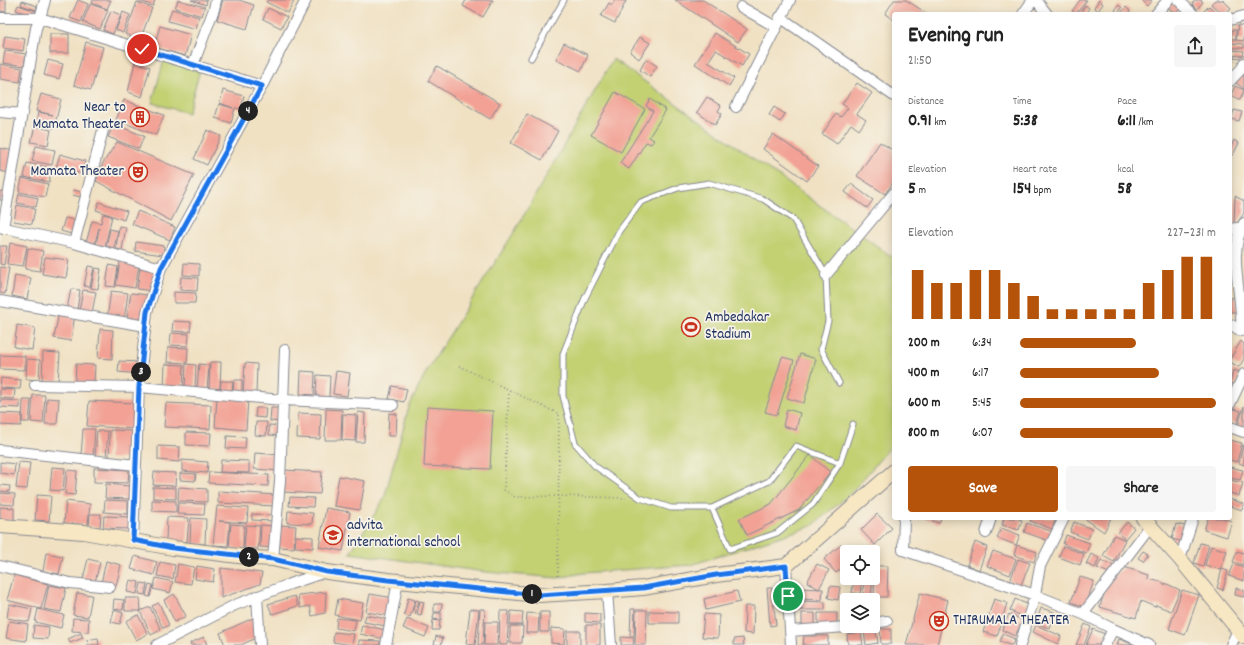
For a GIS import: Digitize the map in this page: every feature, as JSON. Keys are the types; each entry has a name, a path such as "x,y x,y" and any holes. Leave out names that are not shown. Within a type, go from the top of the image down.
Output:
{"street":[{"path":"45,0 36,28 1,228 74,242 161,268"},
{"path":"193,65 216,0"},
{"path":"133,540 139,387 147,312 161,268 262,86 306,0"},
{"path":"736,107 790,0"},
{"path":"1024,12 1033,0"},
{"path":"1036,0 1045,12"},
{"path":"1158,12 1168,0"},
{"path":"1178,0 1191,12"},
{"path":"742,7 778,22 892,95"},
{"path":"1232,19 1244,16"},
{"path":"0,18 40,18 262,86"},
{"path":"1232,79 1243,67 1244,63"},
{"path":"0,112 22,114"},
{"path":"74,242 103,130"},
{"path":"826,275 892,195"},
{"path":"1232,229 1243,226 1236,255 1241,265 1243,327 1232,324"},
{"path":"0,301 146,326"},
{"path":"273,559 280,481 285,350"},
{"path":"1232,400 1244,374"},
{"path":"35,386 139,387 283,400 393,405"},
{"path":"1232,428 1244,432"},
{"path":"0,450 136,465"},
{"path":"0,526 84,532 173,548 273,559 327,572 398,581 539,595 607,591 643,588 716,575 786,566 892,473"},
{"path":"904,520 903,550 1035,595 1083,614 1149,645"},
{"path":"986,533 991,520"},
{"path":"1020,645 1035,595 1040,566 1063,520"},
{"path":"1180,559 1192,520"},
{"path":"1083,614 1147,522 1180,559 1241,633 1231,645"},
{"path":"0,566 70,583 110,587"},
{"path":"786,566 791,645"},
{"path":"157,645 235,605 327,572"},
{"path":"386,645 398,581"},
{"path":"607,591 611,645"},
{"path":"257,596 260,645"},
{"path":"880,622 887,621"},
{"path":"790,631 840,627"},
{"path":"1105,645 1113,629"}],"lane":[{"path":"531,58 564,0"},
{"path":"839,383 821,349 828,321 826,275 793,219 763,199 709,183 678,188 641,202 619,232 585,298 563,354 563,396 575,443 595,466 640,498 671,508 712,508 768,481 796,446 840,462"},
{"path":"712,508 730,549 777,533 813,504 840,462 853,424"}],"path":[{"path":"459,366 559,414 558,578"},
{"path":"509,390 504,490 515,497 559,496 640,498"}],"green space":[{"path":"613,59 892,257 892,445 850,494 812,526 691,565 583,573 558,578 485,572 350,553 384,499 409,407 425,374 516,229"},
{"path":"164,60 200,70 188,113 152,103"}],"building":[{"path":"0,0 6,0 6,12 0,11"},
{"path":"78,0 88,4 81,22 70,18"},
{"path":"93,0 111,0 107,9 92,3"},
{"path":"137,0 155,0 153,6"},
{"path":"178,0 205,7 202,16 175,8"},
{"path":"191,0 207,0 206,5"},
{"path":"223,0 239,0 254,5 247,29 217,20"},
{"path":"268,0 294,1 288,13 266,2"},
{"path":"466,0 493,0 483,17 463,6"},
{"path":"615,0 626,1 615,23 601,16 609,3 612,5"},
{"path":"675,0 703,0 747,29 738,42"},
{"path":"894,0 906,0 925,12 892,12 892,19 885,14"},
{"path":"1080,0 1087,0 1078,12 1072,11"},
{"path":"1099,0 1103,4 1098,11 1094,7"},
{"path":"1152,0 1147,6 1142,1"},
{"path":"1175,0 1182,6 1177,12 1173,12 1168,8"},
{"path":"1195,0 1201,0 1203,2 1197,9 1192,4"},
{"path":"1215,0 1223,0 1231,8 1227,12 1220,12 1211,4"},
{"path":"22,1 37,6 36,10 21,5"},
{"path":"137,2 152,8 140,40 125,34"},
{"path":"90,4 108,10 100,29 83,22"},
{"path":"18,5 36,11 34,16 16,10"},
{"path":"1085,5 1089,8 1086,12 1080,12"},
{"path":"1119,5 1122,8 1119,12 1115,10"},
{"path":"1209,6 1215,11 1214,12 1203,12"},
{"path":"1126,7 1130,11 1129,12 1122,12"},
{"path":"268,8 287,17 281,28 263,19"},
{"path":"172,9 199,17 196,29 168,21"},
{"path":"111,11 121,15 113,34 103,30"},
{"path":"123,12 130,15 123,33 116,30"},
{"path":"1238,25 1244,26 1244,41 1236,40"},
{"path":"160,26 191,35 185,56 154,47"},
{"path":"1232,30 1236,30 1236,39 1232,39"},
{"path":"715,33 749,54 742,66 716,50 708,62 734,78 729,86 695,64"},
{"path":"50,34 69,34 69,53 50,53"},
{"path":"5,36 25,39 23,51 3,48"},
{"path":"640,37 650,43 639,59 630,52"},
{"path":"86,42 103,47 91,90 74,85"},
{"path":"564,43 588,55 581,71 556,59"},
{"path":"1232,43 1244,44 1244,48 1232,48"},
{"path":"1232,50 1244,51 1243,56 1232,55"},
{"path":"5,51 26,54 24,66 3,63"},
{"path":"1233,57 1241,58 1241,62 1233,61"},
{"path":"646,59 657,66 650,77 640,70"},
{"path":"48,60 63,64 59,79 44,75"},
{"path":"135,62 150,67 142,97 128,92"},
{"path":"0,64 22,68 20,82 0,79"},
{"path":"437,66 500,103 490,119 428,81"},
{"path":"1244,73 1244,89 1236,83"},
{"path":"857,83 872,93 857,114 866,120 859,130 851,124 837,144 822,134 836,114 841,117 848,108 842,104"},
{"path":"1235,86 1244,90 1240,100 1232,96"},
{"path":"223,90 244,96 241,109 235,108 231,123 215,118 219,104 233,108 220,103"},
{"path":"615,92 645,109 621,152 591,135"},
{"path":"41,94 61,99 54,128 36,124 38,112 53,115 36,111"},
{"path":"707,97 721,106 718,111 722,114 715,125 697,112"},
{"path":"650,99 666,110 649,137 654,140 651,144 646,142 629,169 620,163 653,111 646,106"},
{"name":"Near to Mamata Theater","path":"124,100 164,115 156,135 116,120"},
{"path":"774,107 785,114 780,122 769,115"},
{"path":"1234,110 1242,112 1239,121 1232,119"},
{"path":"527,114 558,131 542,160 511,143"},
{"path":"114,124 144,136 139,149 108,137"},
{"path":"35,126 51,130 48,145 31,142"},
{"path":"207,130 221,136 207,165 194,159"},
{"path":"773,134 818,166 807,181 763,149"},
{"path":"1234,140 1239,143 1233,155 1232,155 1232,144"},
{"path":"117,142 194,175 171,221 96,181 103,163"},
{"path":"880,142 892,150 892,184 885,194 857,176"},
{"path":"36,146 55,150 52,165 32,161"},
{"path":"0,148 14,151 9,173 0,171"},
{"path":"60,154 85,161 82,174 56,168"},
{"path":"27,163 52,168 49,182 24,177"},
{"path":"22,178 48,184 45,197 19,192"},
{"path":"851,184 873,200 867,208 845,192"},
{"path":"73,190 82,192 81,197 72,195"},
{"path":"0,191 7,193 6,201 0,200"},
{"path":"19,194 38,198 36,207 17,203"},
{"path":"1235,196 1244,201 1244,213 1238,222 1234,224"},
{"path":"99,202 127,211 124,220 96,210"},
{"path":"17,205 35,209 32,224 14,221"},
{"path":"138,211 175,227 170,240 132,224"},
{"path":"103,214 112,216 105,247 96,245 99,228 94,246 86,243 92,221 101,223"},
{"path":"65,218 74,220 71,234 61,231"},
{"path":"119,226 126,227 122,250 116,249"},
{"path":"110,229 118,231 114,248 106,246"},
{"path":"136,242 164,246 163,255 135,251"},
{"path":"10,243 27,246 23,266 7,264"},
{"path":"0,246 7,246 4,265 0,264"},
{"path":"28,248 43,251 40,271 25,269"},
{"path":"45,257 69,260 66,278 42,274"},
{"path":"120,262 139,265 135,288 116,285"},
{"path":"184,263 199,264 199,276 183,275"},
{"path":"109,265 118,267 115,287 106,286"},
{"path":"88,266 94,267 90,287 84,286"},
{"path":"0,267 9,268 5,294 0,293"},
{"path":"95,268 101,269 98,289 91,288"},
{"path":"140,268 155,270 152,291 137,289"},
{"path":"15,275 31,278 27,299 12,296"},
{"path":"181,277 198,278 197,291 180,290"},
{"path":"71,289 80,290 77,310 67,309"},
{"path":"83,290 96,292 92,313 79,311"},
{"path":"111,291 128,293 124,321 107,318"},
{"path":"174,292 196,293 195,303 174,303"},
{"path":"131,293 148,295 144,320 127,317"},
{"path":"1236,297 1237,312 1232,312 1232,298"},
{"path":"59,312 75,314 71,341 54,338"},
{"path":"173,321 191,322 190,332 172,331"},
{"path":"17,325 35,328 32,350 14,347"},
{"path":"100,329 113,330 112,359 98,358"},
{"path":"171,333 189,334 188,346 170,345"},
{"path":"1241,341 1244,344 1244,359 1239,367 1232,363 1232,356"},
{"path":"168,347 188,348 187,363 167,362"},
{"path":"43,352 60,353 58,381 42,380"},
{"path":"800,354 816,359 804,403 787,398"},
{"path":"0,355 25,356 25,370 0,369"},
{"path":"782,357 794,360 777,415 765,412"},
{"path":"27,359 40,360 39,380 26,379"},
{"path":"119,361 139,362 139,374 118,372"},
{"path":"210,362 221,362 220,390 209,390"},
{"path":"245,363 257,364 256,395 243,394"},
{"path":"76,364 95,365 94,384 75,382"},
{"path":"165,364 184,365 183,390 164,389"},
{"path":"186,364 196,365 195,390 185,389"},
{"path":"199,364 209,365 207,390 197,390"},
{"path":"1233,370 1240,372 1236,385 1232,384"},
{"path":"301,371 315,372 314,395 300,394"},
{"path":"336,371 350,373 347,396 333,394"},
{"path":"317,375 330,376 329,397 316,396"},
{"path":"1,378 21,380 20,389 0,388"},
{"path":"234,380 242,380 242,393 233,393"},
{"path":"221,381 233,381 232,393 220,393"},
{"path":"392,386 407,389 404,402 389,399"},
{"path":"0,389 15,390 14,399 0,398"},
{"path":"33,395 45,395 43,423 31,422"},
{"path":"47,398 59,399 57,424 45,424"},
{"path":"217,398 248,400 246,430 215,427"},
{"path":"0,400 20,401 20,408 0,407"},
{"path":"23,400 31,400 29,422 22,422"},
{"path":"89,401 136,403 134,429 87,426"},
{"path":"166,403 211,405 210,429 164,427"},
{"path":"1244,406 1244,427 1238,426"},
{"path":"427,407 493,411 490,469 424,466"},
{"path":"256,408 266,408 265,418 255,417"},
{"path":"271,408 282,408 281,422 270,421"},
{"path":"326,409 342,410 341,440 325,440"},
{"path":"787,409 800,413 796,430 783,426"},
{"path":"1234,409 1241,411 1237,424 1232,423"},
{"path":"358,412 365,413 364,442 356,442"},
{"path":"0,413 22,414 21,426 0,425"},
{"path":"298,413 321,414 320,439 297,438"},
{"path":"389,413 397,414 396,436 388,436"},
{"path":"343,414 356,415 355,441 342,440"},
{"path":"256,422 267,422 266,436 255,435"},
{"path":"269,425 282,426 282,436 269,435"},
{"path":"83,429 95,429 93,458 81,457"},
{"path":"110,430 134,431 132,459 109,458"},
{"path":"97,431 108,431 106,458 95,457"},
{"path":"186,432 211,433 210,446 186,445"},
{"path":"227,436 246,437 245,449 226,448"},
{"path":"1232,440 1242,443 1237,462 1232,461"},
{"path":"1244,445 1244,465 1239,463"},
{"path":"158,446 180,447 179,462 158,460"},
{"path":"255,453 281,455 280,471 254,469"},
{"path":"810,455 830,472 799,510 747,535 739,519 771,504"},
{"path":"182,460 208,462 207,473 182,471"},
{"path":"221,460 249,461 249,473 220,472"},
{"path":"0,462 15,464 14,475 0,473"},
{"path":"19,462 30,463 27,489 16,488"},
{"path":"52,467 65,468 63,491 50,490"},
{"path":"1232,467 1243,470 1240,480 1232,478"},
{"path":"94,468 129,470 128,483 94,482"},
{"path":"67,470 77,471 75,495 65,494"},
{"path":"283,470 322,472 320,494 282,492"},
{"path":"154,472 176,473 175,486 153,485"},
{"path":"209,472 269,475 268,486 208,483"},
{"path":"180,473 196,474 195,481 180,480"},
{"path":"339,476 365,481 360,510 334,506"},
{"path":"1232,480 1243,483 1239,496 1232,494"},
{"path":"106,484 130,486 129,499 105,498"},
{"path":"0,485 10,486 9,492 0,491"},
{"path":"153,487 176,488 176,499 153,498"},
{"path":"179,487 207,489 207,502 178,501"},
{"path":"218,491 276,495 275,506 218,503"},
{"path":"0,493 15,494 14,505 0,504"},
{"path":"37,495 51,496 49,521 35,520"},
{"path":"290,497 314,498 313,507 289,506"},
{"path":"105,500 128,501 128,514 104,512"},
{"path":"152,500 176,501 176,512 152,511"},
{"path":"1232,500 1244,504 1242,510 1232,507"},
{"path":"66,501 90,504 88,525 64,523"},
{"path":"178,503 205,504 204,515 177,514"},
{"path":"217,506 248,508 247,523 219,521 230,522 228,546 213,545"},
{"path":"0,507 14,508 14,520 0,520"},
{"path":"326,508 350,512 343,551 319,547"},
{"path":"288,511 313,513 312,524 287,523"},
{"path":"90,514 101,514 100,527 89,526"},
{"path":"252,514 272,515 272,521 252,520"},
{"path":"877,514 892,528 875,545 861,530"},
{"path":"104,516 130,517 129,529 103,528"},
{"path":"167,517 189,518 187,542 166,540"},
{"path":"191,518 206,519 205,544 190,543"},
{"path":"930,520 940,520 939,523"},
{"path":"1003,520 1022,520 1019,530 1002,525"},
{"path":"1030,520 1055,520 1052,529"},
{"path":"1087,520 1110,520 1104,532"},
{"path":"1207,520 1232,521 1227,537 1204,530"},
{"path":"1074,522 1092,529 1088,539 1070,532"},
{"path":"1127,522 1134,528 1125,539 1118,533"},
{"path":"1027,523 1053,532 1049,541 1024,532"},
{"path":"231,524 244,525 243,549 229,548"},
{"path":"1176,524 1189,527 1184,542 1172,539"},
{"path":"246,525 260,526 258,549 244,548"},
{"path":"261,525 273,526 272,548 260,547"},
{"path":"279,525 296,526 294,548 278,547"},
{"path":"1001,528 1020,535 1016,545 997,538"},
{"path":"1066,535 1090,543 1086,553 1063,544"},
{"path":"1114,535 1125,540 1114,562 1103,556"},
{"path":"296,536 313,537 313,548 295,547"},
{"path":"975,542 987,547 979,570 967,565"},
{"path":"1200,543 1209,545 1203,566 1194,563"},
{"path":"1017,545 1037,552 1034,562 1014,555"},
{"path":"840,546 840,570 836,573 824,559"},
{"path":"1063,546 1084,554 1080,565 1059,557"},
{"path":"1211,546 1227,551 1221,570 1205,565"},
{"path":"993,551 1016,559 1010,575 987,566"},
{"path":"1143,551 1148,554 1143,561 1138,558"},
{"path":"1237,551 1244,553 1243,565 1233,562"},
{"path":"46,553 63,556 59,574 43,571"},
{"path":"1091,554 1099,558 1095,568 1086,564"},
{"path":"135,556 157,562 154,575 131,569"},
{"path":"88,559 100,562 95,582 83,579"},
{"path":"1018,559 1030,563 1021,585 1010,581"},
{"path":"1101,560 1113,565 1109,573 1097,568"},
{"path":"106,561 121,565 116,586 101,583"},
{"path":"160,562 175,565 173,579 157,576"},
{"path":"178,564 194,567 191,584 175,582"},
{"path":"817,564 829,570 819,589 807,582"},
{"path":"1234,564 1244,567 1244,581 1229,576"},
{"path":"197,566 215,569 213,582 195,579"},
{"path":"880,566 888,566 887,597 880,597 880,593 874,593 874,585 880,585"},
{"path":"1124,567 1149,575 1148,579 1162,582 1165,585 1165,583 1180,590 1171,611 1156,605 1155,607 1141,601 1136,618 1100,607 1107,582"},
{"path":"221,568 262,573 260,584 221,598"},
{"path":"1222,569 1228,571 1223,590 1217,588"},
{"path":"14,575 48,584 41,609 7,600"},
{"path":"1080,577 1094,581 1085,607 1071,602"},
{"path":"156,578 173,582 170,593 153,589"},
{"path":"130,580 139,582 137,594 127,592"},
{"path":"141,583 147,584 145,595 139,594"},
{"path":"149,584 153,585 150,597 146,596"},
{"path":"49,585 66,588 61,612 44,609"},
{"path":"853,585 861,585 860,593 852,593"},
{"path":"864,585 872,585 871,593 863,593"},
{"path":"830,586 840,587 838,600 828,598"},
{"path":"767,588 772,588 776,625 770,626"},
{"path":"799,588 823,589 822,600 798,599"},
{"path":"1236,588 1244,590 1244,597 1235,595"},
{"path":"1182,590 1199,595 1185,635 1169,629"},
{"path":"737,591 740,602 706,610 704,599"},
{"path":"326,592 325,613 312,616 310,606 300,608 298,595"},
{"path":"77,593 92,595 88,617 73,615"},
{"path":"920,593 948,600 937,645 906,645"},
{"path":"174,594 186,616 175,622 164,600"},
{"path":"370,594 394,598 391,616 366,612"},
{"path":"295,596 298,606 272,614 268,604"},
{"path":"125,598 140,598 141,611 125,611"},
{"path":"408,598 415,600 410,617 404,615"},
{"path":"114,599 124,600 123,610 113,609"},
{"path":"338,599 363,603 360,620 335,615"},
{"path":"994,599 1007,603 997,636 983,632"},
{"path":"1015,599 1029,605 1024,617 1010,611"},
{"path":"416,600 419,601 415,614 412,613"},
{"path":"420,601 424,602 421,615 417,614"},
{"path":"798,601 825,602 825,610 798,610"},
{"path":"159,603 169,625 163,628 152,606"},
{"path":"9,604 32,609 29,622 7,618"},
{"path":"434,604 442,604 441,612 434,612"},
{"path":"745,606 754,606 753,634 744,633"},
{"path":"150,607 161,630 151,635 140,611"},
{"path":"1041,608 1054,612 1049,628 1036,623"},
{"path":"38,609 64,615 61,628 35,622"},
{"path":"470,609 479,610 475,645 466,644"},
{"path":"480,609 485,609 483,645 478,645"},
{"path":"631,609 635,609 634,636 630,636"},
{"path":"114,610 123,613 120,624 111,622"},
{"path":"636,610 647,610 646,645 635,645"},
{"path":"500,611 509,611 507,645 499,645"},
{"path":"511,611 523,612 522,625 510,625"},
{"path":"649,611 678,612 678,623 649,623"},
{"path":"540,612 549,612 549,632 540,632"},
{"path":"434,613 441,613 441,620 433,619"},
{"path":"527,613 539,614 538,633 526,633"},
{"path":"585,613 600,614 600,623 585,622"},
{"path":"802,613 815,613 815,627 802,627"},
{"path":"818,613 837,613 837,627 818,627"},
{"path":"704,614 719,615 718,638 702,637"},
{"path":"1009,614 1023,620 1015,636 1002,630"},
{"path":"138,615 148,634 136,640 126,621"},
{"path":"366,615 387,619 386,626 364,622"},
{"path":"73,618 89,619 88,632 72,631"},
{"path":"253,618 262,635 241,645 225,645 220,633"},
{"path":"337,618 356,620 354,631 336,628"},
{"path":"407,619 429,628 425,637 403,628"},
{"path":"433,620 440,621 439,630 432,630"},
{"path":"9,621 28,624 26,641 6,638"},
{"path":"485,622 498,622 497,645 484,645"},
{"path":"1085,624 1091,627 1084,645 1076,645"},
{"path":"34,625 49,627 48,639 33,638"},
{"path":"362,625 386,630 385,639 360,634"},
{"path":"586,625 600,625 600,645 586,645"},
{"path":"1036,625 1061,636 1058,644 1033,632"},
{"path":"510,626 523,626 522,643 510,643"},
{"path":"551,628 565,629 564,644 551,643"},
{"path":"880,629 891,629 891,644 881,644"},
{"path":"1093,629 1107,635 1103,645 1086,645"},
{"path":"567,631 580,631 580,645 567,645"},
{"path":"334,632 354,634 352,645 333,642"},
{"path":"81,633 83,638 70,643 68,639"},
{"path":"861,633 863,645 848,645 847,634"},
{"path":"864,633 876,633 878,643 866,645"},
{"path":"1003,634 1015,639 1012,645 1000,641"},
{"path":"436,636 443,638 441,645 434,645"},
{"path":"804,636 828,636 828,645 803,645"},
{"path":"204,637 207,645 191,645 190,643"},
{"path":"621,637 634,638 633,645 621,645"},
{"path":"98,638 99,645 88,645 87,640"},
{"path":"743,638 744,645 734,645 734,639"},
{"path":"1119,639 1135,645 1117,645"},
{"path":"359,640 380,641 380,645 359,645"}],"place":[{"name":"Near to Mamata Theater","path":"140,117"},
{"name":"Mamata Theater","path":"138,172"},
{"name":"Ambedakar Stadium","path":"691,327"},
{"name":"advita international school","path":"333,535"},
{"name":"THIRUMALA THEATER","path":"939,621"}],"route":[{"path":"142,49 262,86 161,268 147,312 139,387 133,540 173,548 273,559 327,572 388,580 539,595 643,588 716,575 786,566 788,596"}]}
